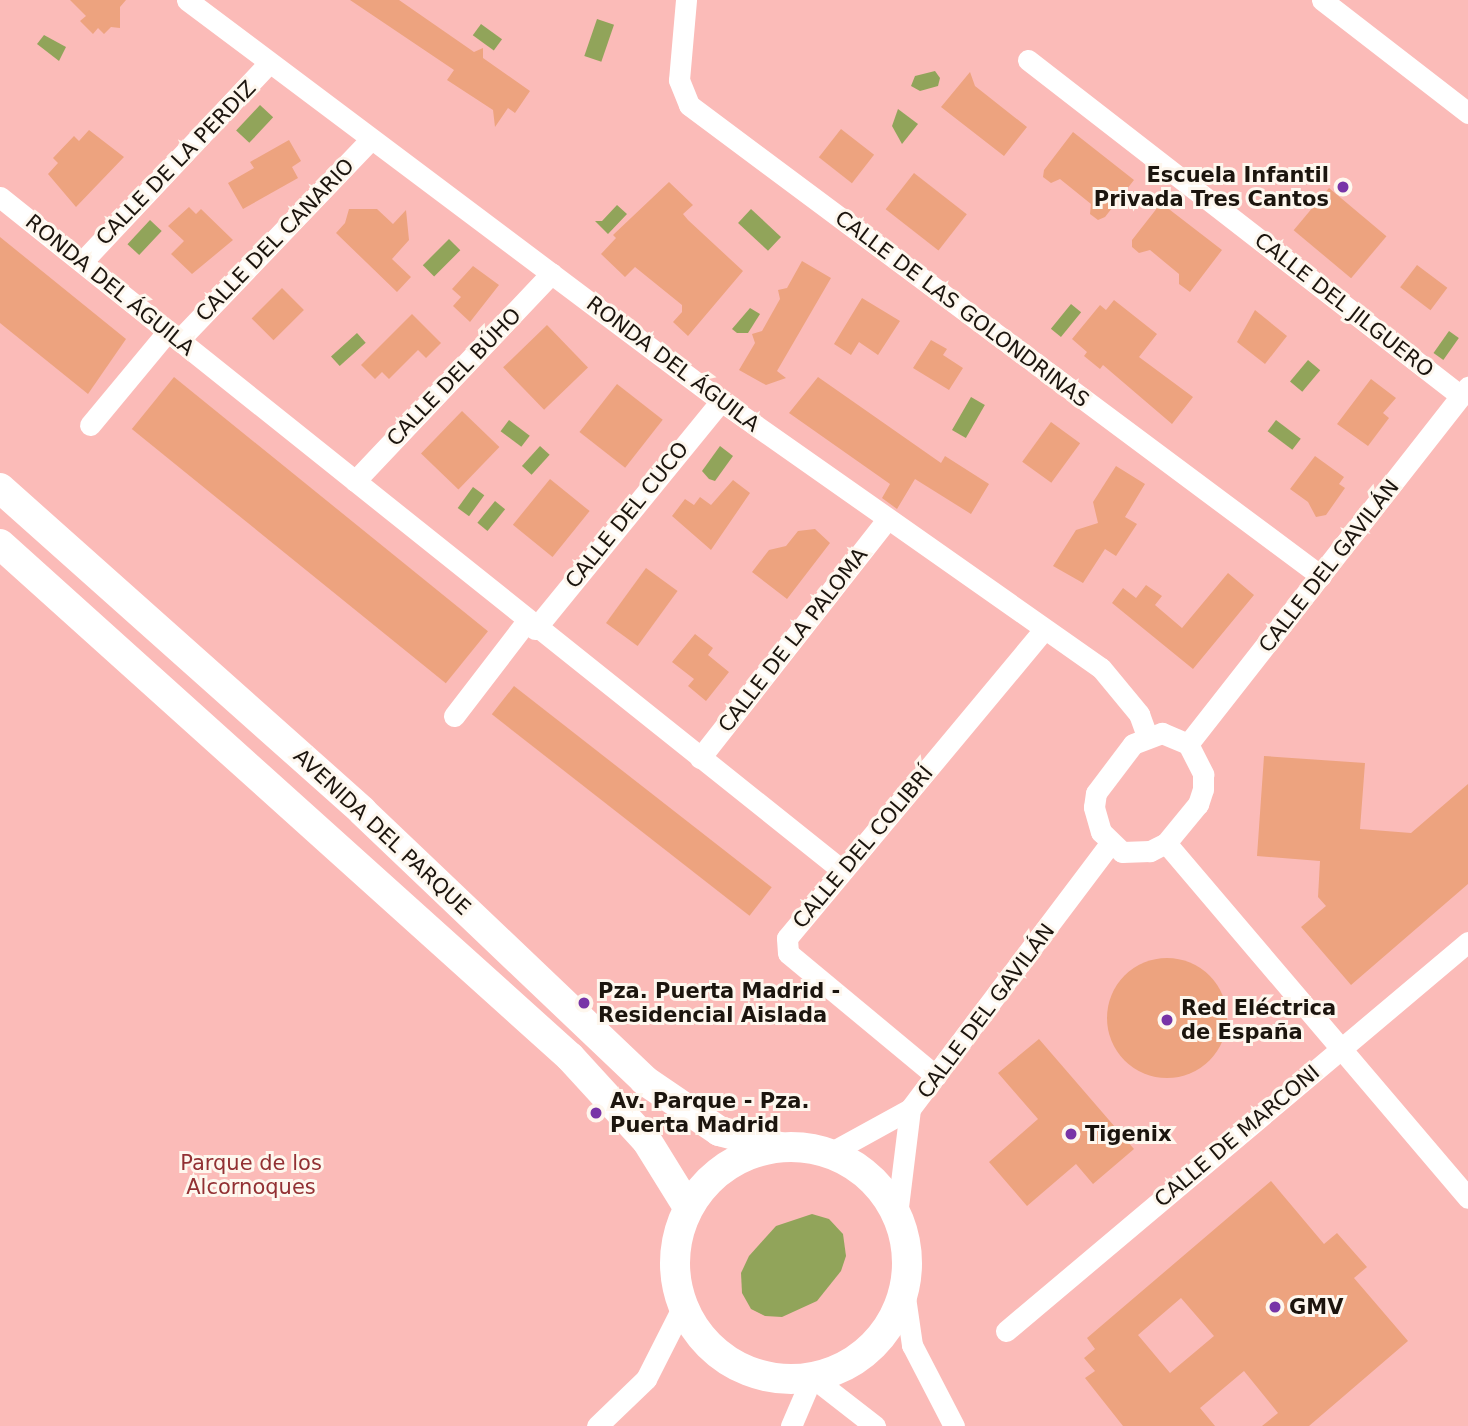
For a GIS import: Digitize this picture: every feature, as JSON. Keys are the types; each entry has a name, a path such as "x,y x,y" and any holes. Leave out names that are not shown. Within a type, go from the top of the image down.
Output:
{"street":[{"name":"RONDA DEL ÁGUILA","path":"187,0 721,401 886,521 1101,668 1139,714 1147,736"},
{"name":"CALLE DE LAS GOLONDRINAS","path":"686,0 679,80 690,105 1321,576"},
{"path":"1322,0 1468,113"},
{"name":"CALLE DEL JILGUERO","path":"1028,60 1465,391"},
{"name":"CALLE DE LA PERDIZ","path":"82,262 269,63"},
{"name":"CALLE DEL CANARIO","path":"90,425 173,335 371,139"},
{"name":"RONDA DEL ÁGUILA","path":"0,197 355,481 531,626 843,871"},
{"name":"CALLE DEL BÚHO","path":"355,481 552,273"},
{"name":"CALLE DEL GAVILÁN","path":"1188,744 1465,391"},
{"name":"CALLE DEL CUCO","path":"453,716 721,401"},
{"name":"AVENIDA DEL PARQUE","path":"0,488 362,811 644,1080 719,1131 780,1147"},
{"name":"CALLE DE LA PALOMA","path":"700,758 886,521"},
{"name":"AVENIDA DEL PARQUE","path":"0,544 570,1057 647,1141 688,1207"},
{"name":"CALLE DEL COLIBRÍ","path":"936,1076 788,953 787,938 1044,629"},
{"path":"1162,733 1188,744 1203,774 1203,789 1194,810 1166,843 1135,853 1110,844 1097,820 1096,793 1120,757 1147,736 1162,733"},
{"path":"1166,843 1468,1198"},
{"name":"CALLE DEL GAVILÁN","path":"830,1153 910,1109 1110,844"},
{"name":"CALLE DE MARCONI","path":"1006,1331 1468,943"},
{"name":"CALLE DEL GAVILÁN","path":"897,1215 910,1109"},
{"path":"904,1290 892,1319 873,1344 848,1363 812,1377 785,1378 753,1373 723,1357 699,1335 682,1306 675,1273 676,1251 688,1207 711,1177 743,1156 780,1147 830,1153 854,1165 876,1183 897,1215 906,1252 904,1290 912,1345 954,1426"},
{"path":"597,1426 646,1379 682,1306"},
{"path":"791,1426 812,1377"},
{"path":"812,1377 875,1426"}],"green space":[{"name":"Parque de los Alcornoques","path":"0,0 1468,0 1468,1426 0,1426"}],"shaded area":[{"path":"597,19 614,25 601,62 584,56"},
{"path":"481,24 502,39 494,51 473,35"},
{"path":"44,35 66,47 59,61 37,44"},
{"path":"935,71 940,78 938,86 920,91 911,86 915,76"},
{"path":"260,105 273,117 249,143 236,131"},
{"path":"898,109 918,124 902,144 892,126"},
{"path":"617,205 627,214 608,234 595,221 602,221"},
{"path":"751,209 781,237 768,251 738,223"},
{"path":"150,220 162,231 139,255 127,244"},
{"path":"449,239 460,250 434,276 423,265"},
{"path":"1071,304 1081,312 1061,337 1051,329"},
{"path":"750,308 760,314 748,333 737,333 732,329"},
{"path":"1449,331 1459,338 1443,360 1434,353"},
{"path":"357,333 366,343 340,366 331,356"},
{"path":"1308,360 1320,370 1302,392 1290,381"},
{"path":"971,397 985,405 966,438 952,430"},
{"path":"509,420 530,436 521,447 501,431"},
{"path":"1276,420 1301,439 1292,450 1268,431"},
{"path":"540,446 550,455 532,475 522,466"},
{"path":"720,446 733,456 715,481 702,471"},
{"path":"473,487 484,495 469,516 458,508"},
{"path":"495,501 505,509 487,531 477,523"},
{"path":"812,1214 829,1219 843,1234 846,1256 841,1271 817,1301 782,1317 765,1316 751,1309 742,1293 741,1273 749,1256 776,1226"}],"building":[{"path":"70,0 126,0 120,7 120,28 111,27 104,34 98,28 93,34 80,21 86,16"},
{"path":"350,0 399,0 474,52 483,48 483,58 530,91 515,113 508,108 495,127 493,110 447,80 454,70"},
{"path":"970,72 975,86 1027,127 1004,156 941,107"},
{"path":"841,129 874,155 852,183 819,157"},
{"path":"89,130 124,157 76,207 48,174 58,163 53,158 74,136 79,141"},
{"path":"1073,132 1134,180 1105,217 1098,220 1090,214 1091,204 1060,179 1051,183 1043,177 1044,170"},
{"path":"289,140 301,161 292,167 298,178 243,209 228,183 254,168 250,162"},
{"path":"914,173 967,214 938,250 886,209"},
{"path":"669,182 693,205 683,214 743,271 688,336 673,322 682,312 682,305 635,267 625,277 601,254 616,238 613,235"},
{"path":"1329,188 1386,236 1351,278 1294,230"},
{"path":"1161,203 1222,250 1190,292 1179,284 1179,274 1150,250 1139,253 1132,247 1132,240"},
{"path":"189,207 196,214 201,209 233,240 192,274 171,254 184,241 168,226"},
{"path":"349,209 377,209 393,224 406,210 409,240 392,259 411,277 397,292 336,233 345,223"},
{"path":"0,237 126,339 88,394 0,323"},
{"path":"802,261 831,278 777,371 786,378 766,385 739,370 755,343 752,334 762,331 780,299 778,290 787,288"},
{"path":"1417,265 1447,288 1430,310 1400,287"},
{"path":"473,266 499,285 470,322 453,306 461,297 452,289"},
{"path":"282,288 304,310 274,340 252,318"},
{"path":"862,298 900,321 878,355 859,342 851,355 834,344"},
{"path":"1114,300 1157,334 1139,357 1193,397 1172,424 1103,365 1100,369 1084,356 1087,352 1072,339 1100,305 1106,310"},
{"path":"1255,310 1287,336 1265,364 1237,342"},
{"path":"412,314 441,343 426,358 418,350 389,379 382,372 375,379 361,365"},
{"path":"547,325 588,367 544,410 503,367"},
{"path":"931,340 947,349 943,355 963,368 949,390 913,368"},
{"path":"174,377 488,631 446,683 132,429"},
{"path":"818,377 941,463 945,456 989,484 971,514 915,479 897,509 882,498 890,484 789,413"},
{"path":"1371,379 1396,398 1383,413 1389,418 1368,446 1337,424"},
{"path":"617,384 663,420 625,468 579,432"},
{"path":"462,411 499,447 458,490 421,453"},
{"path":"1051,422 1080,443 1051,483 1022,462"},
{"path":"1315,456 1344,477 1339,484 1345,488 1326,515 1316,517 1308,502 1290,489"},
{"path":"1116,466 1145,484 1125,517 1137,524 1116,556 1105,549 1083,583 1053,566 1076,530 1098,523 1093,502"},
{"path":"550,479 590,511 553,557 513,525"},
{"path":"733,480 750,493 711,550 672,516 685,499 694,505 700,497 711,505"},
{"path":"815,529 830,543 787,599 752,572 769,550 786,546 798,531"},
{"path":"646,568 678,591 638,646 606,623"},
{"path":"1228,573 1254,595 1193,669 1112,603 1123,588 1136,598 1146,585 1162,596 1155,605 1182,628"},
{"path":"695,634 713,648 708,655 729,672 706,701 688,686 694,679 672,662"},
{"path":"514,686 772,887 750,916 492,714"},
{"path":"1264,756 1365,763 1360,829 1411,833 1468,784 1468,884 1351,985 1301,927 1326,906 1318,897 1320,861 1257,856"},
{"name":"Red Eléctrica de España","path":"1167,958 1190,963 1209,976 1222,995 1227,1018 1222,1041 1209,1060 1190,1073 1167,1078 1144,1073 1125,1060 1112,1041 1107,1018 1112,995 1125,976 1144,963"},
{"name":"Tigenix","path":"1039,1039 1134,1149 1093,1184 1076,1164 1027,1206 989,1162 1038,1119 998,1073"},
{"name":"GMV","path":"1271,1181 1324,1244 1337,1233 1367,1267 1354,1278 1408,1341 1309,1426 1262,1426 1278,1413 1244,1371 1200,1408 1215,1426 1123,1426 1085,1378 1095,1371 1084,1358 1095,1349 1087,1338","holes":["1181,1298 1214,1336 1170,1373 1138,1335"]}],"place":[{"name":"Escuela Infantil Privada Tres Cantos","path":"1343,187"},
{"name":"Pza. Puerta Madrid - Residencial Aislada","path":"584,1003"},
{"name":"Red Eléctrica de España","path":"1167,1020"},
{"name":"Av. Parque - Pza. Puerta Madrid","path":"596,1113"},
{"name":"Tigenix","path":"1071,1134"},
{"name":"GMV","path":"1275,1307"}]}
